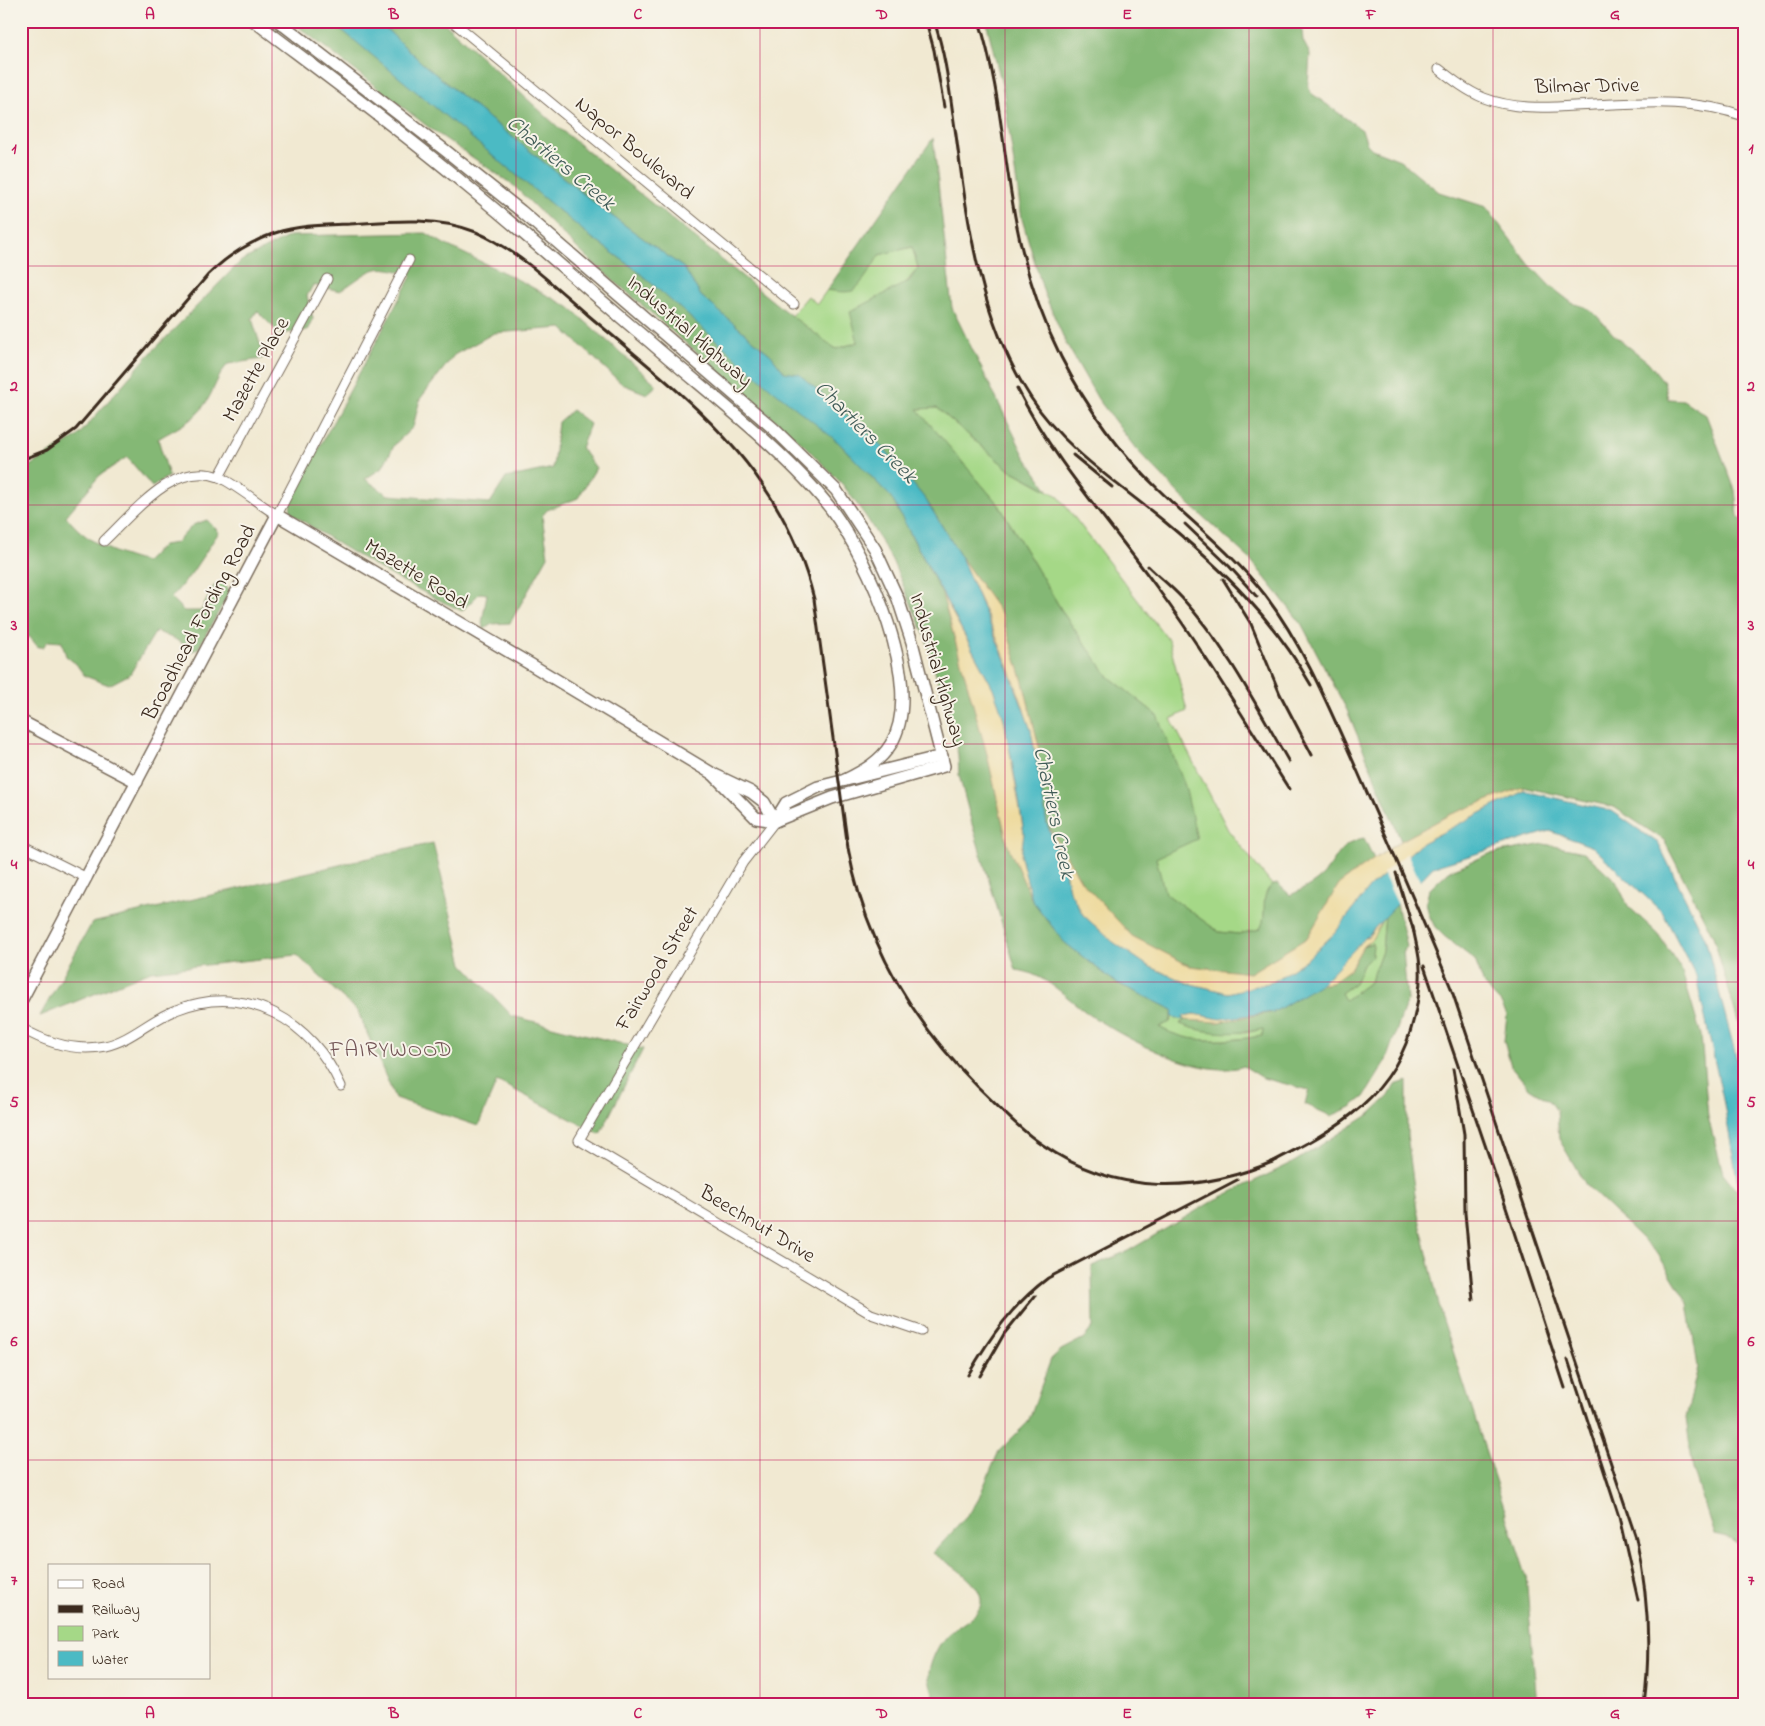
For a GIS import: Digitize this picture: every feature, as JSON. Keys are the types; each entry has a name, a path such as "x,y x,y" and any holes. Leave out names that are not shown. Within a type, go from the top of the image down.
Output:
{"street":[{"name":"Industrial Highway","path":"254,21 462,181 802,476 831,510 865,564 884,609 897,652 901,701 900,715 895,734 877,761 845,780"},
{"name":"Industrial Highway","path":"278,21 446,150 514,205 774,429 831,485 866,532 890,580 912,642 943,761"},
{"name":"Napor Boulevard","path":"452,21 794,304"},
{"name":"Bilmar Drive","path":"1439,69 1457,84 1483,98 1510,105 1549,107 1673,103 1706,106 1744,116"},
{"name":"Broadhead Fording Road","path":"21,1001 409,260"},
{"name":"Mazette Place","path":"219,477 327,279"},
{"path":"104,542 160,489 180,478 198,475 219,477"},
{"name":"Mazette Road","path":"219,477 277,515 712,774 752,792 764,802 775,821"},
{"path":"21,721 137,782"},
{"name":"Fairwood Street","path":"579,1140 743,862 775,821 786,803 818,787 943,761"},
{"path":"775,821 832,798 943,761"},
{"name":"Mazette Road","path":"712,774 756,818 775,821"},
{"path":"21,845 87,878"},
{"path":"21,1028 45,1041 59,1045 93,1048 127,1038 166,1014 189,1005 226,1001 253,1004 280,1015 304,1032 324,1054 341,1086"},
{"name":"Beechnut Drive","path":"579,1140 870,1314 921,1331"}],"green space":[{"path":"291,21 331,21 592,238 635,269 838,442 891,497 942,594 987,754 1008,846 1032,900 1064,942 1115,982 1173,1010 1170,1022 1159,1027 1183,1037 1196,1039 1223,1040 1262,1036 1263,1029 1242,1032 1210,1032 1180,1024 1185,1020 1218,1022 1274,1012 1318,985 1332,983 1350,969 1363,946 1373,943 1372,956 1363,965 1355,983 1341,993 1345,1000 1371,981 1382,951 1385,915 1397,904 1407,947 1403,950 1407,1001 1385,1063 1364,1097 1351,1107 1331,1116 1305,1104 1309,1090 1263,1078 1244,1066 1227,1069 1208,1068 1187,1063 1143,1045 1090,1015 1046,981 1027,972 1016,970 972,824 959,775 958,754 926,638 892,560 867,518 843,485 805,446 583,254 513,185 431,129"},
{"path":"378,21 442,21 560,129 785,311 836,349 858,342 850,312 909,281 918,268 912,247 879,255 863,280 852,291 827,290 933,138 952,308 1024,455 1048,490 1007,468 937,408 917,409 999,505 1065,616 1108,676 1157,715 1185,786 1197,839 1156,858 1165,893 1219,932 1239,934 1260,929 1264,918 1265,895 1272,885 1278,884 1290,895 1303,889 1327,871 1343,848 1355,840 1364,838 1374,859 1339,884 1307,938 1250,973 1190,966 1132,936 1082,882 1047,824 1037,762 1039,747 1023,682 1002,615 961,557 926,500 883,447 784,372 771,355 701,296 684,268 601,208 485,115 422,63"},
{"path":"986,21 1301,21 1303,41 1310,54 1308,86 1311,93 1362,130 1367,144 1372,149 1400,160 1439,192 1486,207 1529,264 1550,286 1572,303 1585,307 1596,315 1614,335 1648,362 1664,382 1668,399 1683,400 1706,415 1735,490 1738,516 1744,522 1744,1042 1713,936 1664,840 1614,807 1523,787 1449,815 1401,841 1347,710 1301,623 1250,559 1189,504 1136,449 1098,399 1066,343 1044,293 1022,219 1003,89"},
{"path":"426,233 569,307 657,385 647,394 622,384 562,328 494,333 454,355 420,399 413,427 395,444 382,468 365,479 388,495 490,503 506,478 553,468 558,422 572,410 590,424 581,448 596,468 578,498 547,510 542,516 548,556 510,623 492,624 484,629 482,623 487,594 480,593 462,611 374,565 291,513 290,502 412,275 399,271 380,269 367,273 340,291 313,285 307,296 313,319 307,330 280,334 257,311 252,319 264,356 262,359 228,364 201,410 184,424 158,439 169,476 152,487 127,457 99,476 66,516 82,533 101,546 145,562 163,545 176,543 193,525 207,520 219,532 191,574 171,598 184,611 201,611 214,586 222,582 230,591 198,649 189,652 181,642 156,631 130,674 109,685 85,676 76,664 66,656 62,642 48,641 43,647 38,647 29,636 21,644 21,472 77,437 146,358 241,261 290,236"},
{"path":"913,247 918,268 858,342 836,349 791,316 808,296 817,304 827,290 851,291 855,289 878,255"},
{"path":"937,408 1007,468 1058,496 1169,641 1187,711 1171,719 1228,830 1272,885 1266,895 1263,924 1260,929 1239,934 1219,932 1164,893 1156,858 1157,715 1108,676 1065,616 999,505 916,409"},
{"path":"433,843 463,964 512,1016 643,1049 600,1134 497,1081 478,1126 395,1098 358,1012 297,955 151,971 40,1016 92,923"},
{"path":"1544,844 1584,852 1616,881 1628,906 1658,934 1681,969 1701,1035 1708,1117 1723,1173 1744,1199 1744,1549 1727,1537 1714,1534 1693,1469 1686,1418 1698,1367 1688,1303 1658,1254 1586,1185 1559,1139 1557,1111 1550,1101 1529,1088 1511,1066 1504,1041 1507,1015 1501,1003 1484,985 1475,960 1444,936 1435,927 1429,915 1426,902 1429,890 1449,871 1489,854"},
{"path":"1385,915 1382,951 1371,981 1344,1001 1341,993 1355,983 1363,965 1372,956 1373,943 1363,946 1372,939"},
{"path":"1172,1017 1185,1020 1180,1023 1245,1033 1263,1029 1263,1036 1223,1040 1183,1037 1158,1027 1170,1022"},
{"path":"1407,1081 1407,1135 1417,1210 1441,1314 1526,1575 1537,1705 933,1705 929,1675 935,1653 946,1636 973,1616 980,1607 981,1598 977,1588 960,1571 933,1553 969,1514 977,1502 999,1451 1028,1422 1051,1359 1061,1350 1084,1338 1093,1327 1092,1266 1128,1251 1213,1201 1294,1162 1370,1114 1389,1096 1395,1085"}],"sand":[{"path":"961,557 1002,615 1023,682 1039,747 1037,762 1024,709 1015,683"},
{"path":"942,594 993,688 1004,719 1024,833 1021,857 1032,900 1008,846 987,754"},
{"path":"1523,787 1524,791 1422,843 1370,887 1335,933 1306,960 1273,982 1228,993 1187,983 1148,966 1113,942 1083,915 1069,890 1065,872 1047,824 1082,882 1132,936 1190,966 1250,973 1307,938 1339,884 1374,859 1401,841 1449,815"},
{"path":"1385,915 1372,939 1363,946 1350,969 1331,983 1318,985 1363,939 1368,937"},
{"path":"1274,1012 1218,1022 1185,1020 1183,1016 1194,1014 1218,1018"}],"water":[{"name":"Chartiers Creek","path":"331,21 378,21 422,63 485,115 601,208 684,268 701,296 771,355 784,372 799,374 883,447 926,500 961,557 1005,660 1031,730 1047,824 1065,872 1069,890 1083,915 1113,942 1148,966 1187,983 1228,993 1273,982 1306,960 1335,933 1370,887 1422,843 1524,791 1612,811 1658,843 1705,938 1744,1087 1744,1219 1724,1104 1696,976 1663,913 1593,847 1550,831 1433,867 1322,983 1274,1012 1220,1019 1194,1014 1183,1016 1185,1020 1172,1017 1173,1010 1115,982 1064,942 1032,900 1021,857 1024,833 1018,794 1004,719 993,688 891,497 838,442 773,390 635,269 592,238"}],"pier":[{"path":"1407,853 1421,883 1398,905 1383,873"}],"railway":[{"path":"926,21 934,50 944,107"},
{"path":"934,21 945,63 966,203 979,271 999,337 1031,398 1059,434 1076,450 1207,558 1246,596 1280,638 1311,685"},
{"path":"979,21 992,70 1016,222 1024,257 1034,291 1053,341 1081,393 1104,428 1144,475 1253,580 1292,636 1305,658 1337,725 1451,988 1636,1538 1646,1600 1648,1642 1644,1705"},
{"path":"21,460 47,450 76,429 208,275 231,256 256,241 284,230 303,227 413,221 461,227 476,232 506,248 535,269 694,407 726,439 754,473 779,510 799,552 814,599 848,848 866,915 879,947 912,1007 954,1062 1001,1110 1034,1139 1071,1162 1099,1174 1128,1181 1187,1184 1217,1179 1277,1160"},
{"path":"1017,388 1065,466 1140,564 1192,638 1289,789"},
{"path":"1073,455 1112,487"},
{"path":"1185,524 1229,566 1257,597"},
{"path":"1148,566 1174,589 1213,636 1240,677 1289,762"},
{"path":"1223,579 1251,624 1280,694 1312,755"},
{"path":"1396,873 1414,932"},
{"path":"1272,1162 1320,1136 1341,1122 1379,1089 1394,1069 1405,1045 1414,1018 1419,994 1420,964 1413,927"},
{"path":"1424,966 1565,1388"},
{"path":"1453,1069 1464,1134 1465,1213 1473,1300"},
{"path":"968,1375 1003,1322 1023,1299 1048,1278 1237,1180"},
{"path":"980,1376 1004,1334 1035,1296"},
{"path":"1568,1360 1619,1517 1638,1600"}],"district":[{"name":"FAIRYWOOD","path":"391,1051"}]}
